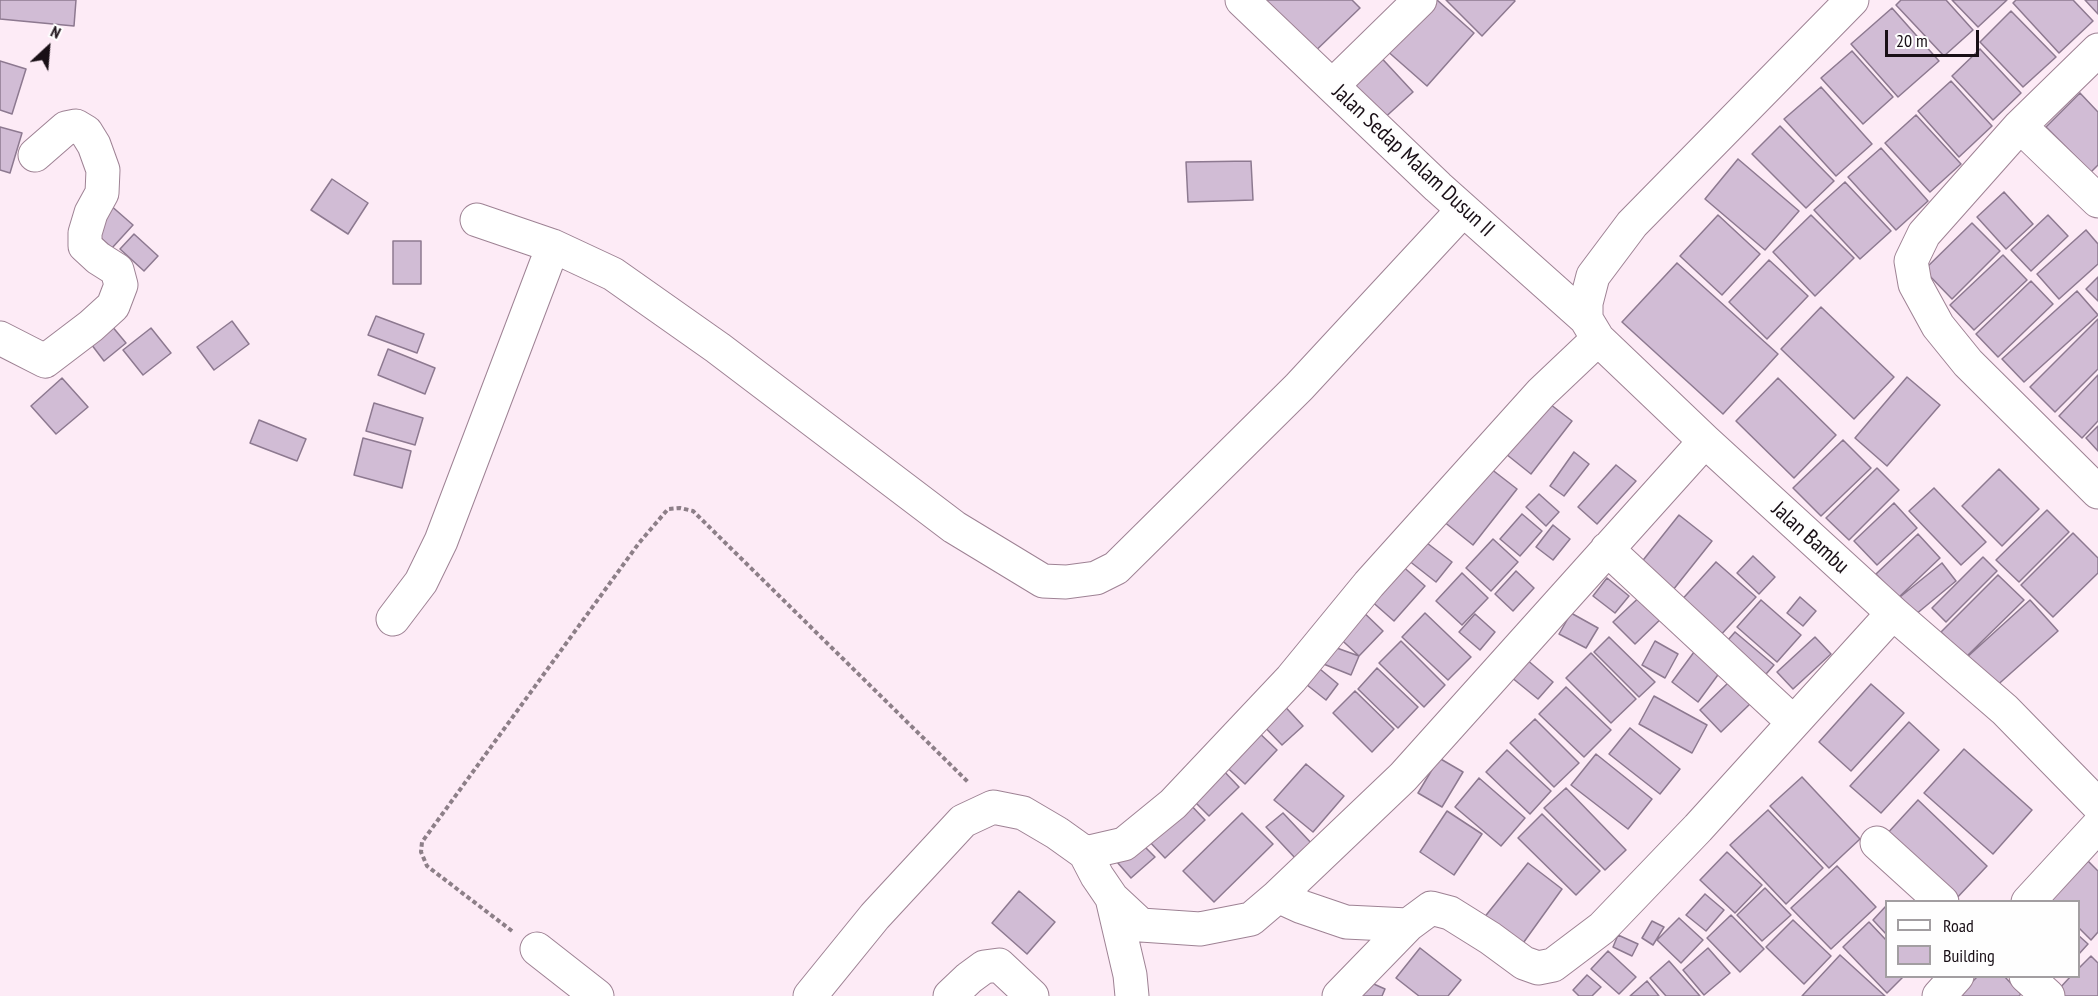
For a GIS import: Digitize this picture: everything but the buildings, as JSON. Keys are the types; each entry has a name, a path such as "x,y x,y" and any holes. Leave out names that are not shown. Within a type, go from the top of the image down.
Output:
{"street":[{"name":"Jalan Sedap Malam Dusun II","path":"1242,0 1592,329"},
{"path":"1333,85 1420,0"},
{"path":"1085,853 1124,844 1173,804 1291,679 1369,585 1541,393 1592,329 1586,303 1593,276 1632,224 1852,0"},
{"path":"2098,50 2020,126 1924,234 1911,261 1915,284 1938,326 1968,363 2098,492"},
{"path":"0,339 45,361 113,306 120,285 117,270 85,246 85,233 91,213 102,193 103,170 94,145 86,132 76,126 66,128 35,155"},
{"path":"2020,126 2098,201"},
{"path":"477,220 553,246 613,274 718,348 954,527 1043,581 1066,582 1096,578 1116,568 1299,387 1463,210"},
{"path":"393,618 421,582 441,541 553,246"},
{"name":"Jalan Bambu","path":"1592,329 1705,441 1893,613 2005,710 2098,805"},
{"path":"810,996 875,916 963,821 993,807 1023,813 1085,853 1097,876 1113,898 1141,925 1200,929 1251,919 1403,777 1705,441"},
{"path":"1607,549 1793,722"},
{"path":"1339,996 1408,925 1431,908 1450,913 1524,963 1539,968 1553,965 1602,928 1698,828 1893,613"},
{"path":"2030,900 2098,826"},
{"path":"1877,843 1940,900"},
{"path":"1278,896 1346,922 1408,925"},
{"path":"1113,898 1130,975 1132,996"},
{"path":"537,949 597,996"},
{"path":"950,996 984,967 999,965 1032,996"},
{"path":"1939,996 1955,978"},
{"path":"2028,978 2048,996"}],"path":[{"path":"537,949 427,866 421,852 422,842 639,543 668,509 680,508 693,511 993,807"}]}
